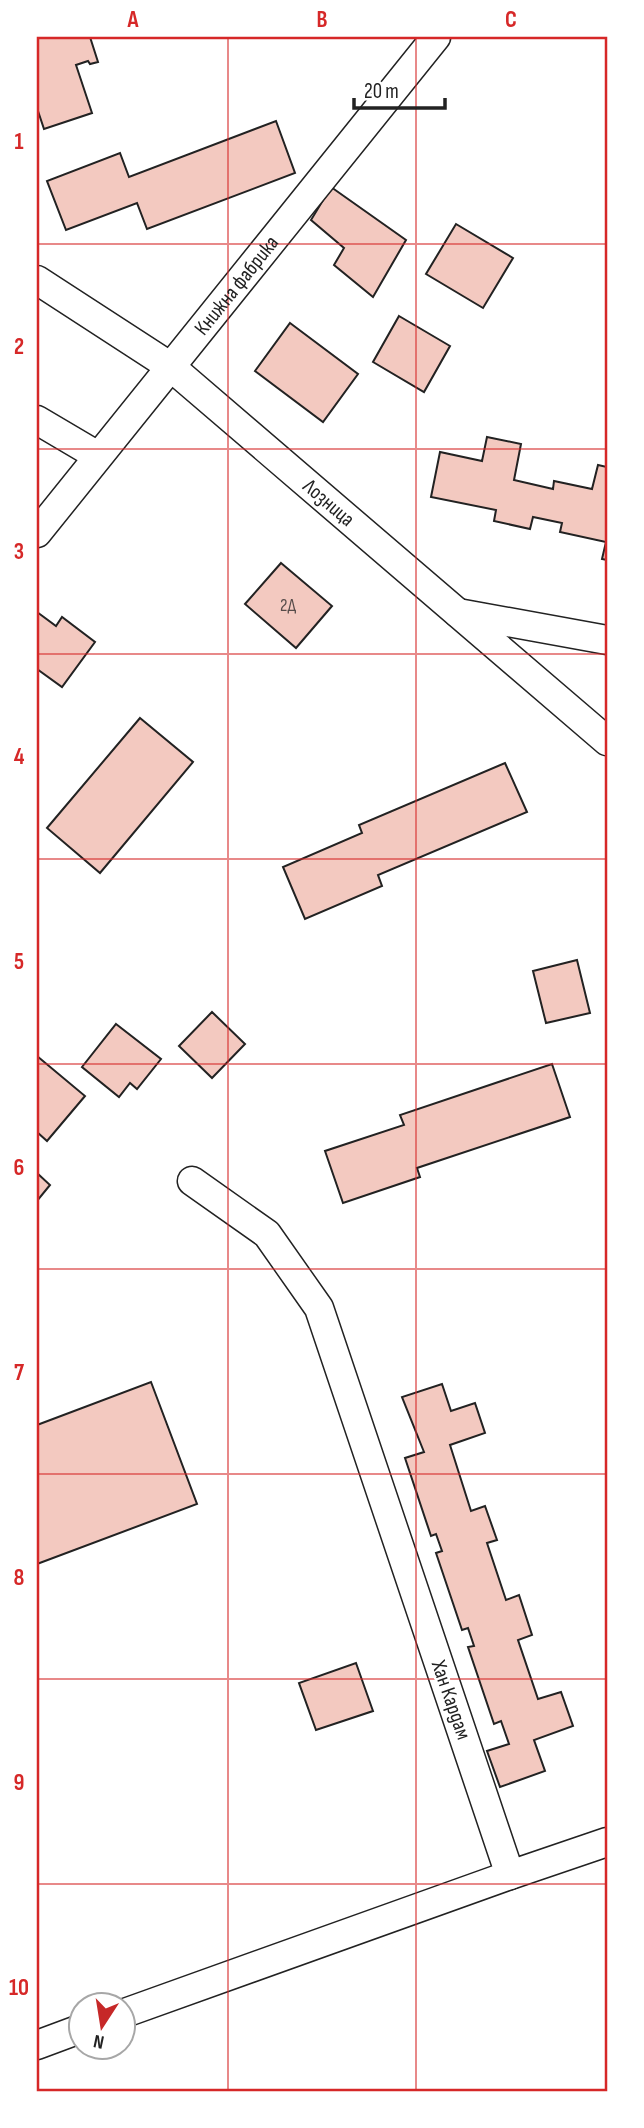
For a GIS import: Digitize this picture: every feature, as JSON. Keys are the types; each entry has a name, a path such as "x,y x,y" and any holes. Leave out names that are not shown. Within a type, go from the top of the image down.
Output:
{"street":[{"name":"Книжна фабрика","path":"37,533 436,37"},
{"name":"Лозница","path":"38,282 170,367 607,741"},
{"path":"37,420 98,456"},
{"path":"455,612 607,640"},
{"name":"Хан Кардам","path":"192,1181 267,1234 319,1308 510,1875"},
{"path":"136,2009 607,1842"},
{"path":"37,2045 66,2034"}],"building":[{"path":"37,37 90,37 98,62 90,64 88,61 76,65 92,113 44,129 37,108"},
{"path":"276,121 295,173 147,229 137,203 66,230 47,181 120,153 129,177"},
{"path":"331,187 406,240 373,297 334,265 344,248 311,220"},
{"path":"456,224 513,258 483,308 426,274"},
{"path":"399,316 450,346 424,392 373,362"},
{"path":"290,323 358,374 323,422 255,371"},
{"path":"487,437 521,444 514,480 553,489 554,481 592,489 598,465 607,467 607,560 602,559 606,542 560,532 562,523 533,517 530,529 494,521 496,510 431,497 440,452 482,461"},
{"path":"281,563 332,606 296,648 245,604"},
{"path":"37,612 56,626 62,617 95,642 62,687 37,669"},
{"path":"140,718 193,762 100,873 47,828"},
{"path":"505,763 527,812 378,875 382,886 305,919 283,867 362,833 359,825"},
{"path":"577,960 590,1013 546,1023 533,971"},
{"path":"212,1012 245,1044 212,1078 179,1046"},
{"path":"116,1024 161,1059 137,1089 130,1083 119,1097 82,1067"},
{"path":"37,1056 85,1096 47,1141 37,1132"},
{"path":"552,1064 570,1117 417,1168 420,1177 343,1203 325,1151 404,1125 400,1115"},
{"path":"37,1173 50,1185 37,1201"},
{"path":"151,1382 197,1504 37,1564 37,1425"},
{"path":"442,1384 451,1411 475,1403 485,1433 450,1445 471,1511 485,1506 497,1540 487,1543 506,1600 519,1595 532,1635 518,1640 538,1699 561,1692 573,1726 534,1740 545,1771 500,1787 487,1751 509,1744 501,1721 494,1724 468,1647 474,1646 468,1628 462,1630 436,1553 442,1551 436,1534 431,1536 405,1458 424,1452 402,1397"},
{"path":"356,1663 373,1711 316,1730 299,1683"}]}
